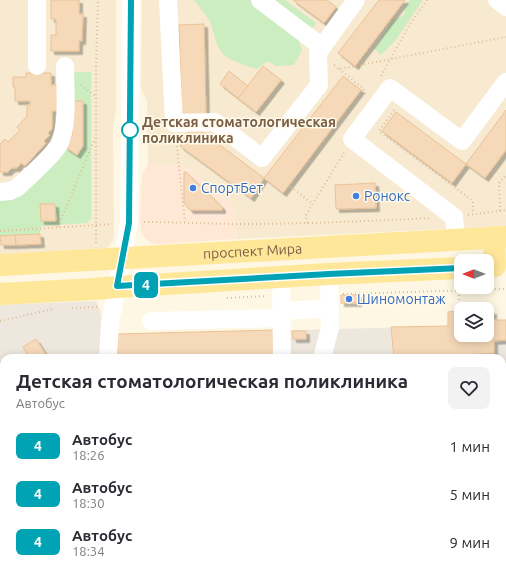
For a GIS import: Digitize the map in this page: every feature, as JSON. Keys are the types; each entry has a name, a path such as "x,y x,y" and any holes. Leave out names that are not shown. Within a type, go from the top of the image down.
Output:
{"main road":[{"name":"проспект Мира","path":"0,265 500,237"},
{"path":"496,266 500,237"},
{"name":"проспект Мира","path":"0,294 281,276 454,268"}],"street":[{"path":"37,0 37,66"},
{"path":"108,354 110,324 129,223 131,0"},
{"path":"168,0 174,123 215,122 262,158 319,85 320,50 356,0"},
{"path":"260,0 320,50"},
{"path":"497,0 506,7"},
{"path":"0,192 17,188 59,145 65,123 65,66"},
{"path":"456,240 454,217 352,139 390,88 462,141 506,82"},
{"path":"323,354 330,328 329,274"},
{"path":"281,276 282,354"},
{"path":"151,321 282,318 292,310 329,308"}],"path":[{"path":"96,248 96,67 98,0"},
{"path":"386,94 377,83 410,24 427,0"},
{"path":"320,50 339,69 506,37"},
{"path":"396,108 379,131 473,201 473,215"},
{"path":"174,123 185,222"},
{"path":"58,227 96,137"},
{"path":"307,223 306,214 352,139"},
{"path":"500,211 499,183 506,175"},
{"path":"291,187 313,204"},
{"path":"139,222 241,224 307,223 454,217 506,210"},
{"path":"0,231 112,224"},
{"path":"70,308 93,308"},
{"path":"0,321 54,309"}],"shaded area":[{"path":"0,0 116,0 116,110 113,128 114,236 110,245 106,248 0,254"},
{"path":"142,0 506,0 506,226 237,239 234,206 184,165 148,165 147,102 141,88"},
{"path":"148,165 184,165 234,206 237,239 159,244 151,243 144,237 141,231 140,218 142,174"},
{"path":"96,301 100,309 102,328 100,354 0,354 0,305"},
{"path":"448,312 454,312 454,342 494,342 494,320 506,320 506,354 115,354 116,335 448,326"}],"green space":[{"path":"194,0 257,0 297,35 302,50 294,65 276,66 268,61 257,69 226,57 218,47 212,26"},
{"path":"269,0 285,0 316,23 310,31"},
{"path":"410,0 423,0 395,41 381,55 374,49 393,20 404,15 405,6"},
{"path":"75,72 91,72 91,219 87,223 41,226 40,234 0,236 0,196 65,147 72,136 72,75"}],"building":[{"path":"51,0 79,0 79,14 83,14 82,41 79,41 79,51 51,51 51,35 56,35 56,19 51,19"},
{"path":"293,0 327,0 336,7 324,23"},
{"path":"379,0 405,0 355,66 338,53"},
{"path":"204,24 206,118 182,118 179,25"},
{"path":"263,66 281,80 256,112 238,98"},
{"path":"229,71 248,86 238,98 220,84"},
{"path":"26,73 51,73 51,85 59,85 58,111 52,111 52,129 48,133 50,135 44,141 46,143 25,166 21,163 17,168 12,168 8,172 0,172 0,144 5,139 8,142 20,130 17,127 27,116 27,105 30,105 30,101 15,101 15,87 13,87 13,77 26,77"},
{"path":"343,76 361,90 283,193 264,178"},
{"path":"72,101 83,101 83,146 77,155 65,147 72,136"},
{"path":"506,110 506,150 485,178 466,164"},
{"path":"396,112 466,164 452,183 382,131"},
{"path":"193,125 264,178 251,198 180,146"},
{"name":"СпортБет","path":"184,172 186,172 222,207 222,210 190,210 184,203"},
{"name":"Ронокс","path":"375,183 376,208 336,209 335,185"},
{"path":"40,204 55,204 56,221 41,221"},
{"path":"40,234 41,244 16,245 15,235"},
{"path":"15,235 16,245 1,245 0,236"},
{"name":"Шиномонтаж","path":"341,295 358,295 358,303 341,303"},
{"path":"448,312 454,312 454,342 494,342 494,353 394,354 391,327 448,326"},
{"path":"494,320 506,320 506,340 494,341"},
{"path":"274,330 275,354 118,354 117,334"},
{"path":"292,331 306,331 306,339 293,339"},
{"path":"36,339 45,354 27,354 23,347"}],"bus line":[{"name":"4","path":"131,0 129,223 117,286 454,268"}],"place":[{"name":"Детская стоматологическая поликлиника","path":"130,130"},
{"name":"СпортБет","path":"193,188"},
{"name":"Ронокс","path":"356,196"},
{"name":"Шиномонтаж","path":"349,299"}]}
